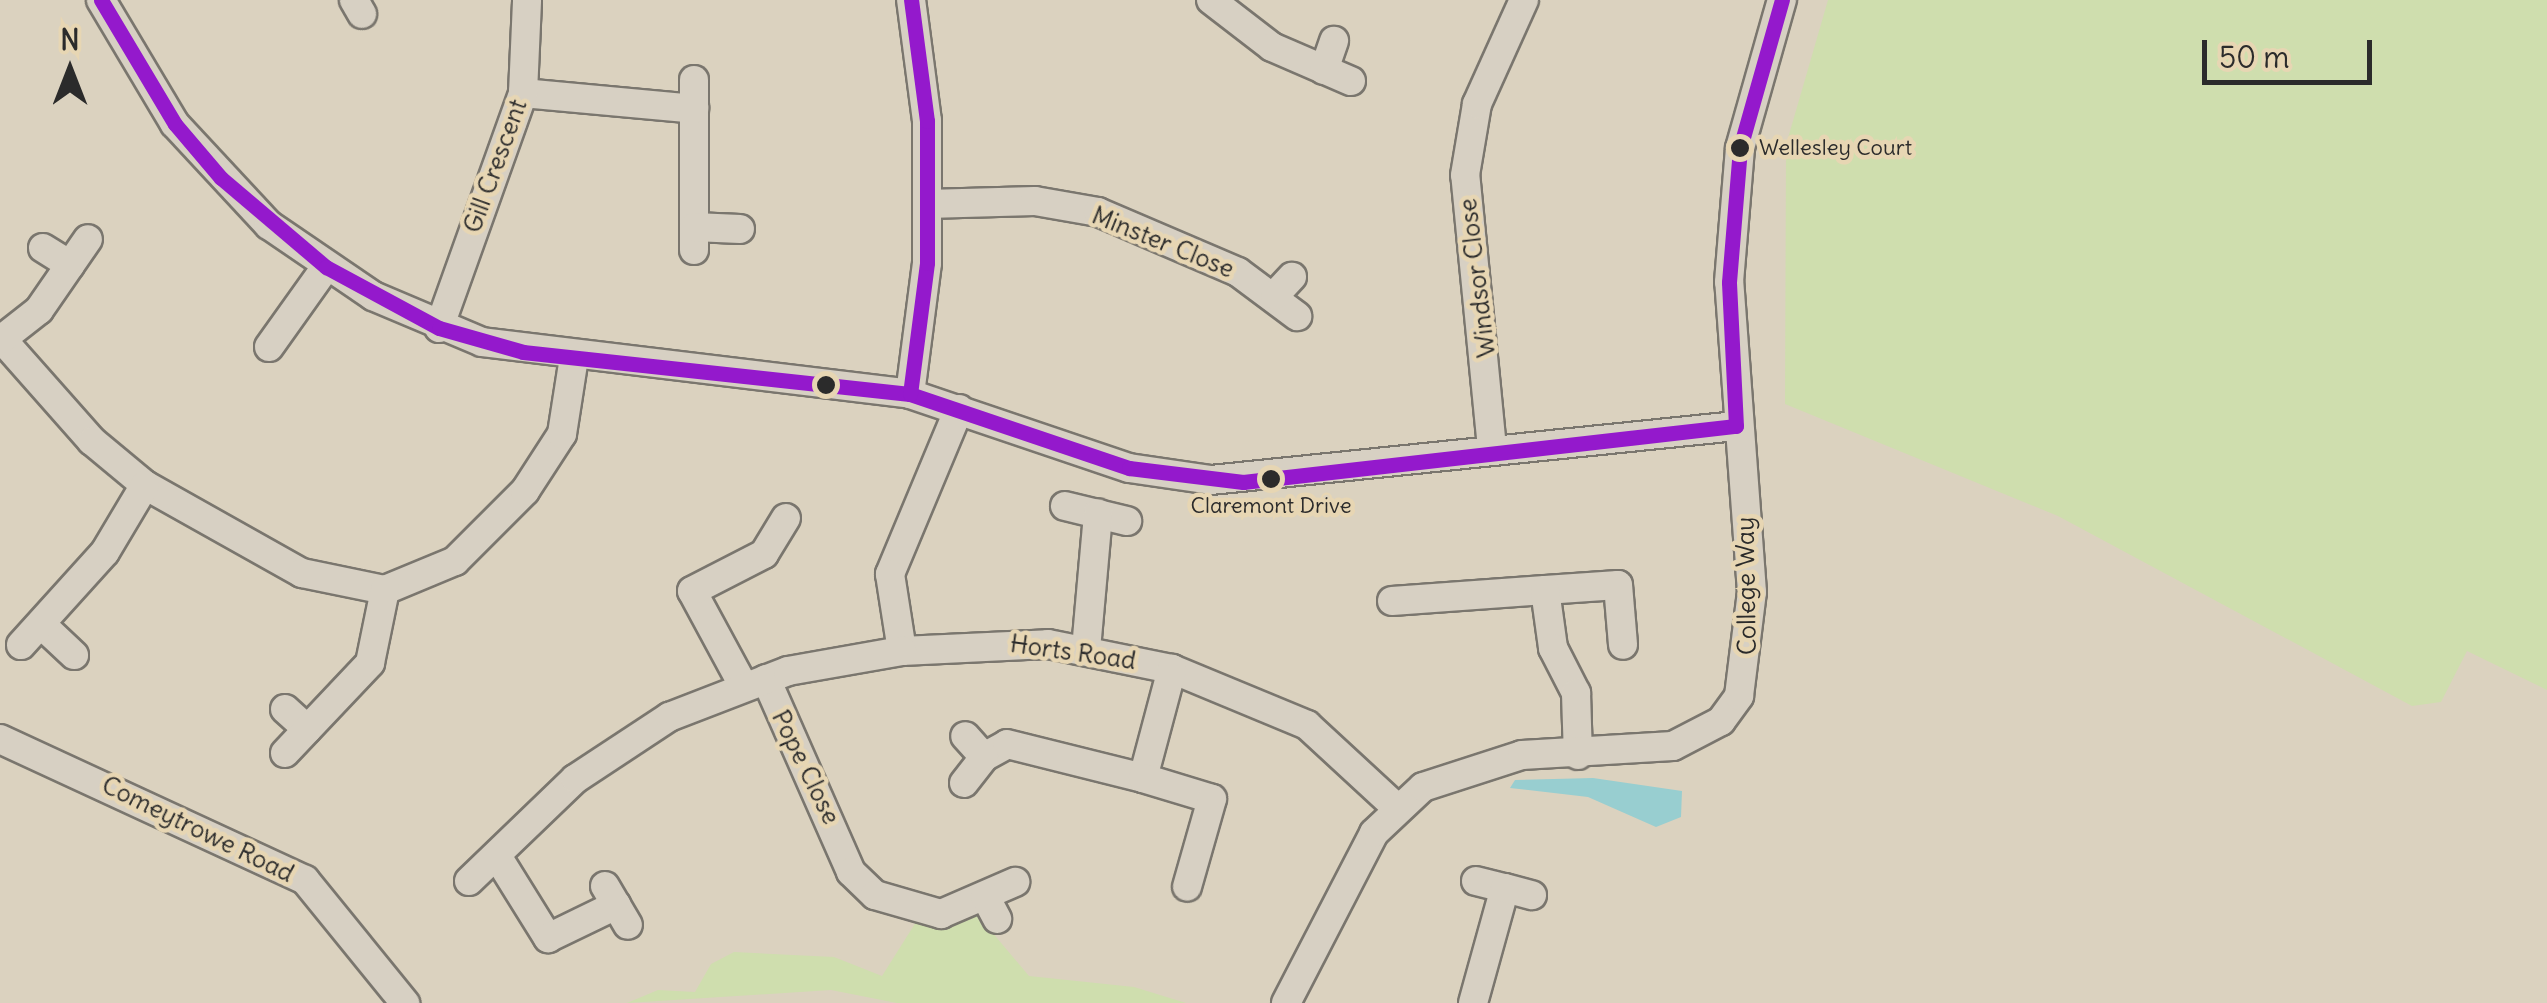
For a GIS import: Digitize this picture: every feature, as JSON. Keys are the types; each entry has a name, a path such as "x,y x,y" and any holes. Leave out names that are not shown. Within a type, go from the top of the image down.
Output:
{"street":[{"path":"101,0 185,136 269,225 326,267 439,328 574,357 910,394 1129,468 1210,480 1298,478 1492,448 1736,426"},
{"name":"Gill Crescent","path":"439,328 523,93 527,0"},
{"path":"910,394 927,204 924,65 911,0"},
{"path":"1212,0 1272,47 1351,82"},
{"name":"Windsor Close","path":"1492,448 1465,175 1478,104 1524,0"},
{"name":"College Way","path":"1286,1003 1374,833 1423,786 1484,762 1674,746 1721,721 1739,696 1753,625 1736,426 1729,282 1740,148 1782,0"},
{"path":"1324,70 1334,41"},
{"path":"694,80 694,238 740,229"},
{"path":"523,93 694,109"},
{"name":"Minster Close","path":"927,204 1035,201 1098,212 1284,286 1297,316"},
{"path":"88,239 39,310 1,338 92,441 145,484 302,573 385,590 455,561 525,491 562,434 574,357"},
{"path":"42,248 70,265"},
{"path":"268,347 326,267"},
{"path":"902,651 890,574 958,409"},
{"path":"74,655 32,635 105,552 145,484"},
{"path":"1066,506 1127,521"},
{"path":"1086,649 1098,514"},
{"name":"Pope Close","path":"786,518 764,554 682,596 755,683 832,858 875,895 924,914 991,908 1015,882"},
{"path":"1392,601 1545,590 1617,573 1623,645"},
{"path":"285,752 370,663 385,590"},
{"path":"1545,590 1553,648 1576,693 1578,755"},
{"name":"Horts Road","path":"469,881 626,740 755,683 902,651 991,641 1086,649 1172,669 1307,725 1396,808"},
{"path":"1143,778 1172,669"},
{"path":"284,709 307,729"},
{"name":"Comeytrowe Road","path":"0,739 305,880 405,1003"},
{"path":"964,783 975,746 1007,744 1143,778 1215,788 1187,887"},
{"path":"497,856 537,944 616,905"},
{"path":"1472,1003 1519,892 1476,881"}],"green space":[{"path":"1828,0 2547,0 2547,690 2467,651 2441,702 2412,706 2058,516 1785,404 1786,145"},
{"path":"975,912 1029,976 1134,987 1186,1003 897,1003 831,990 627,1003 658,990 695,992 711,964 734,952 834,957 882,976 916,922"}],"water":[{"path":"1593,778 1682,791 1681,817 1656,827 1588,797 1510,788 1515,780"}],"transit line":[{"path":"101,0 175,124 221,178 326,267 439,328 523,352 910,394 1129,468 1243,482 1736,426 1729,282 1740,148 1782,0"},
{"path":"910,394 927,263 927,121 911,0"}],"place":[{"name":"Wellesley Court","path":"1740,148"},
{"name":"Claremont Drive","path":"1271,479"}]}
